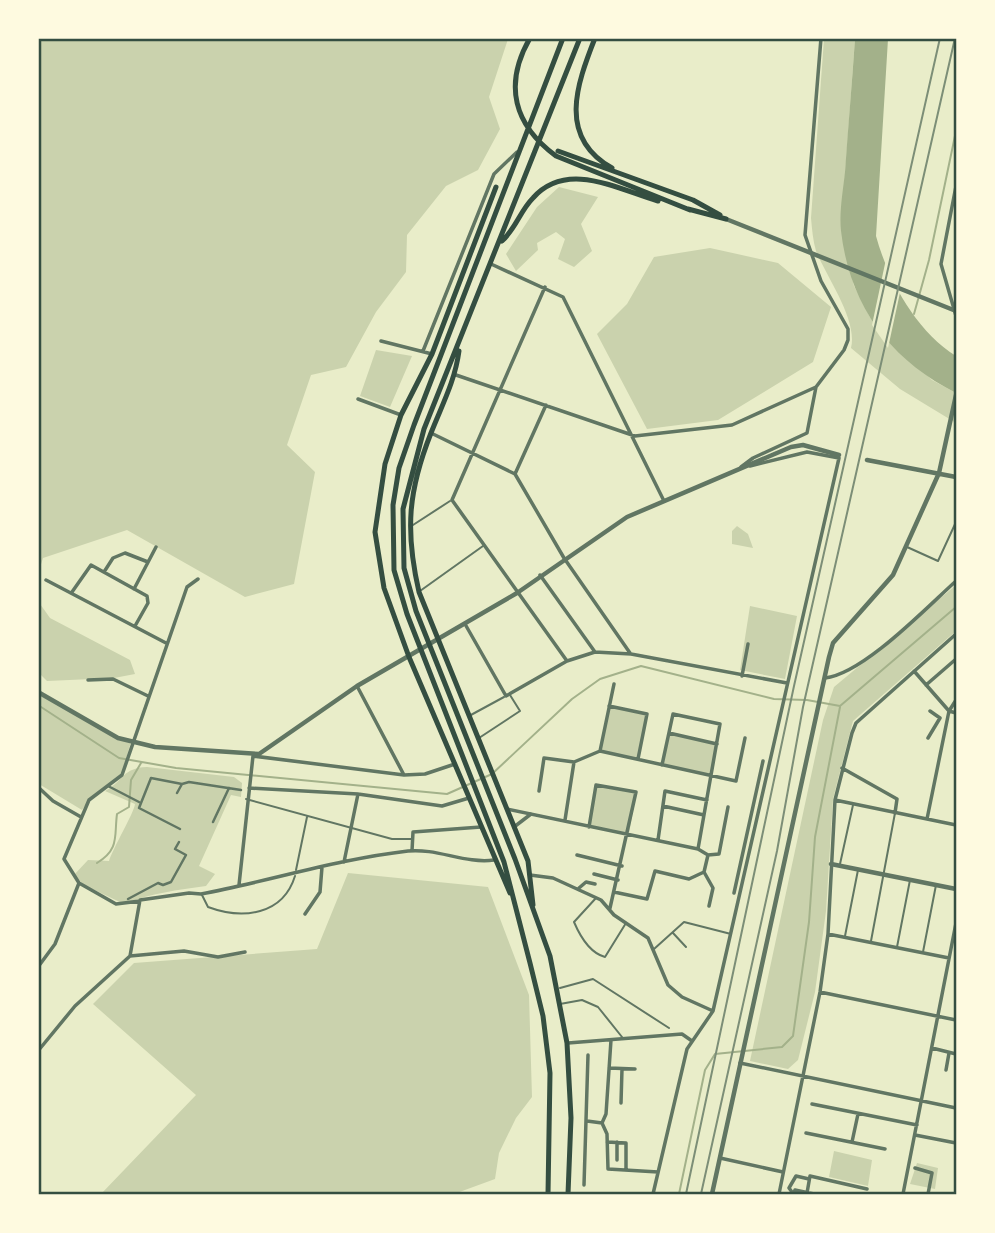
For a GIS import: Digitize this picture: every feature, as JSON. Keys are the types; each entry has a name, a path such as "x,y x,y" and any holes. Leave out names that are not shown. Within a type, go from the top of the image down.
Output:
{"main road":[{"path":"530,38 516,74 517,104 528,131 556,156 690,210"},
{"path":"548,1195 550,1073 543,1016 504,862 407,614 394,570 391,530 399,468 447,335 563,38"},
{"path":"568,1195 571,1118 567,1043 557,989 534,915 416,611 404,568 403,509 410,473 424,429 580,38"},
{"path":"595,38 577,85 578,125 597,157 627,175"},
{"path":"558,151 693,200 726,219"},
{"path":"499,243 516,227 525,207 543,187 555,180 575,177 726,219"},
{"path":"496,187 433,352 401,415 385,464 375,532 384,588 409,657 513,899"},
{"path":"433,352 447,335"},
{"path":"459,342 456,375 415,476 409,527 419,592 514,827 530,875 534,915"}],"street":[{"path":"456,375 635,436 732,425 816,387 845,351 848,329 821,282 805,235 821,38"},
{"path":"423,351 494,174 517,152"},
{"path":"957,186 941,264 957,313"},
{"path":"726,219 957,313"},
{"path":"491,264 563,297 635,436 664,501"},
{"path":"545,287 452,500 567,661"},
{"path":"381,341 433,352"},
{"path":"741,467 753,458 807,433 816,387"},
{"path":"712,1195 833,643 893,575 939,473 957,395"},
{"path":"358,399 401,415"},
{"path":"515,474 546,405"},
{"path":"431,433 515,474 564,558 631,654"},
{"path":"252,759 357,686 466,624 627,517 791,447 803,445 839,455"},
{"path":"734,893 787,684 839,458 807,452 761,466 741,467"},
{"path":"867,460 957,477"},
{"path":"134,589 156,547"},
{"path":"104,572 113,558 125,553 148,562"},
{"path":"72,592 86,568 91,565 104,572 147,596 148,603 135,626"},
{"path":"540,576 595,652"},
{"path":"198,579 187,587 119,779 89,800 64,859 79,883 117,904 189,893 201,894 344,862 412,851 479,862 494,860"},
{"path":"46,580 166,643"},
{"path":"825,678 840,675 868,658 957,581"},
{"path":"466,624 508,695 567,661 595,652 631,654 787,684"},
{"path":"779,1195 820,992 828,934 835,800 856,723 957,634"},
{"path":"741,676 748,644"},
{"path":"926,685 957,659"},
{"path":"914,671 949,711 957,713"},
{"path":"88,680 113,679 148,696"},
{"path":"600,751 614,684"},
{"path":"357,686 404,775"},
{"path":"38,692 131,744 404,775 425,774 456,767"},
{"path":"927,818 949,711 957,700"},
{"path":"609,706 647,714 638,759"},
{"path":"929,738 940,718 930,711"},
{"path":"662,765 673,714 720,724 698,849"},
{"path":"669,733 717,744"},
{"path":"540,791 544,758 574,762 600,751 736,781 745,738"},
{"path":"239,885 252,759"},
{"path":"652,1194 687,1049 713,1011 759,792 763,761"},
{"path":"565,821 574,762"},
{"path":"842,768 897,799 895,813"},
{"path":"180,829 139,808 139,802 151,778 241,790"},
{"path":"177,793 183,784"},
{"path":"589,827 596,785 636,792 622,866 610,908"},
{"path":"108,786 139,802"},
{"path":"38,788 81,817"},
{"path":"213,822 229,788"},
{"path":"249,788 358,794 442,806 468,797"},
{"path":"658,840 665,791 707,800"},
{"path":"344,862 358,794"},
{"path":"835,800 957,825"},
{"path":"663,806 704,816"},
{"path":"507,808 698,849 708,856 719,854 728,807"},
{"path":"514,827 531,814"},
{"path":"412,851 413,832 481,827"},
{"path":"128,900 159,883 163,885 171,882 186,855 175,849 180,842"},
{"path":"577,855 622,866"},
{"path":"708,856 704,872 713,888 709,906"},
{"path":"831,864 957,889"},
{"path":"305,914 320,892 322,867"},
{"path":"614,892 647,900 655,871 689,879 704,872"},
{"path":"594,874 618,880"},
{"path":"530,875 553,878 596,897 610,908 614,915 648,938 668,985 682,997 713,1011"},
{"path":"579,888 586,882 595,884"},
{"path":"38,967 55,944 79,883"},
{"path":"130,956 140,900"},
{"path":"903,1195 957,923"},
{"path":"828,934 949,958"},
{"path":"38,1051 75,1006 130,956 184,951 218,957 245,952"},
{"path":"820,992 957,1020"},
{"path":"567,1043 682,1034 692,1041"},
{"path":"611,1040 606,1114 602,1123 607,1142 608,1169 658,1172"},
{"path":"932,1048 957,1054"},
{"path":"946,1070 949,1053"},
{"path":"584,1185 587,1055"},
{"path":"740,1060 802,1077 957,1108"},
{"path":"609,1068 635,1069"},
{"path":"621,1103 622,1069"},
{"path":"812,1104 917,1125"},
{"path":"852,1143 858,1114"},
{"path":"586,1121 602,1123"},
{"path":"806,1133 886,1149"},
{"path":"915,1135 957,1143"},
{"path":"607,1142 626,1143 626,1170"},
{"path":"617,1142 617,1160"},
{"path":"719,1158 783,1172"},
{"path":"915,1168 932,1173 928,1195"},
{"path":"807,1193 810,1175 867,1189"},
{"path":"809,1179 796,1176 791,1179 793,1193 795,1191 814,1195"}],"lane":[{"path":"409,527 452,500"},
{"path":"906,547 938,561 957,522"},
{"path":"419,592 484,545"},
{"path":"468,716 508,695 520,711 478,739"},
{"path":"246,799 307,817 313,815 392,839 413,839"},
{"path":"840,865 853,804"},
{"path":"870,942 895,813"},
{"path":"201,894 208,907 224,913 254,912 273,907 289,894 307,817"},
{"path":"845,937 859,869"},
{"path":"897,948 910,879"},
{"path":"922,953 936,884"},
{"path":"596,897 575,922 579,933 597,955 605,957 626,922"},
{"path":"654,950 684,922 730,934"},
{"path":"672,933 686,947"},
{"path":"557,989 593,979 669,1028"},
{"path":"560,1004 582,1000 598,1007 621,1031 623,1038"}],"shaded area":[{"path":"39,39 508,39 489,97 500,129 478,170 446,186 407,235 406,272 376,312 346,367 311,375 287,445 315,472 294,584 245,597 127,530 43,558 39,571"},
{"path":"824,39 855,39 841,229 854,286 870,317 932,380 956,393 956,423 900,389 851,348 852,337 846,312 816,251 811,218"},
{"path":"855,39 888,39 876,236 896,287 916,319 928,333 956,356 956,393 911,364 893,347 877,328 853,284 840,216"},
{"path":"559,187 598,197 581,224 592,251 574,267 558,259 565,239 556,232 537,243 538,250 516,271 506,254 537,207"},
{"path":"710,248 778,263 831,307 813,362 718,420 647,429 597,334 627,304 654,257"},
{"path":"376,350 412,356 390,407 360,396"},
{"path":"737,526 748,534 753,548 732,544 732,531"},
{"path":"956,585 956,631 853,721 833,799 826,911 815,992 798,1060 788,1069 750,1061 823,720 834,687"},
{"path":"38,601 50,618 130,660 135,674 114,678 47,681 39,673"},
{"path":"750,606 797,616 785,679 740,670"},
{"path":"38,693 117,739 131,742 121,775 89,800 82,810 39,784"},
{"path":"609,706 647,714 638,759 600,751"},
{"path":"669,733 717,744 711,775 662,765"},
{"path":"147,767 234,777 242,783 241,797 231,795 199,866 215,874 206,886 155,895 124,904 84,885 74,875 88,860 109,861 134,808 135,804 105,791 128,772"},
{"path":"596,785 636,792 629,834 589,827"},
{"path":"348,873 488,887 529,995 532,1097 516,1118 499,1153 495,1179 454,1194 101,1194 196,1095 93,1004 134,963 317,949"},
{"path":"834,1151 872,1160 868,1186 829,1177"},
{"path":"917,1163 938,1168 935,1189 910,1184"}],"pier":[{"path":"886,259 901,288 888,348 872,325"}],"waterway":[{"path":"914,314 929,260 956,131"},
{"path":"38,705 119,758 176,768 447,794 492,774 572,699 600,679 641,666 774,699 807,700 840,706 956,607"},
{"path":"679,1194 705,1070 715,1054 782,1047 793,1036 809,922 815,837 840,707"},
{"path":"97,863 113,847 117,814 129,807 131,780 141,763"}],"railway":[{"path":"686,1194 794,686 940,38"},
{"path":"701,1194 777,851 803,707 955,38"}]}
